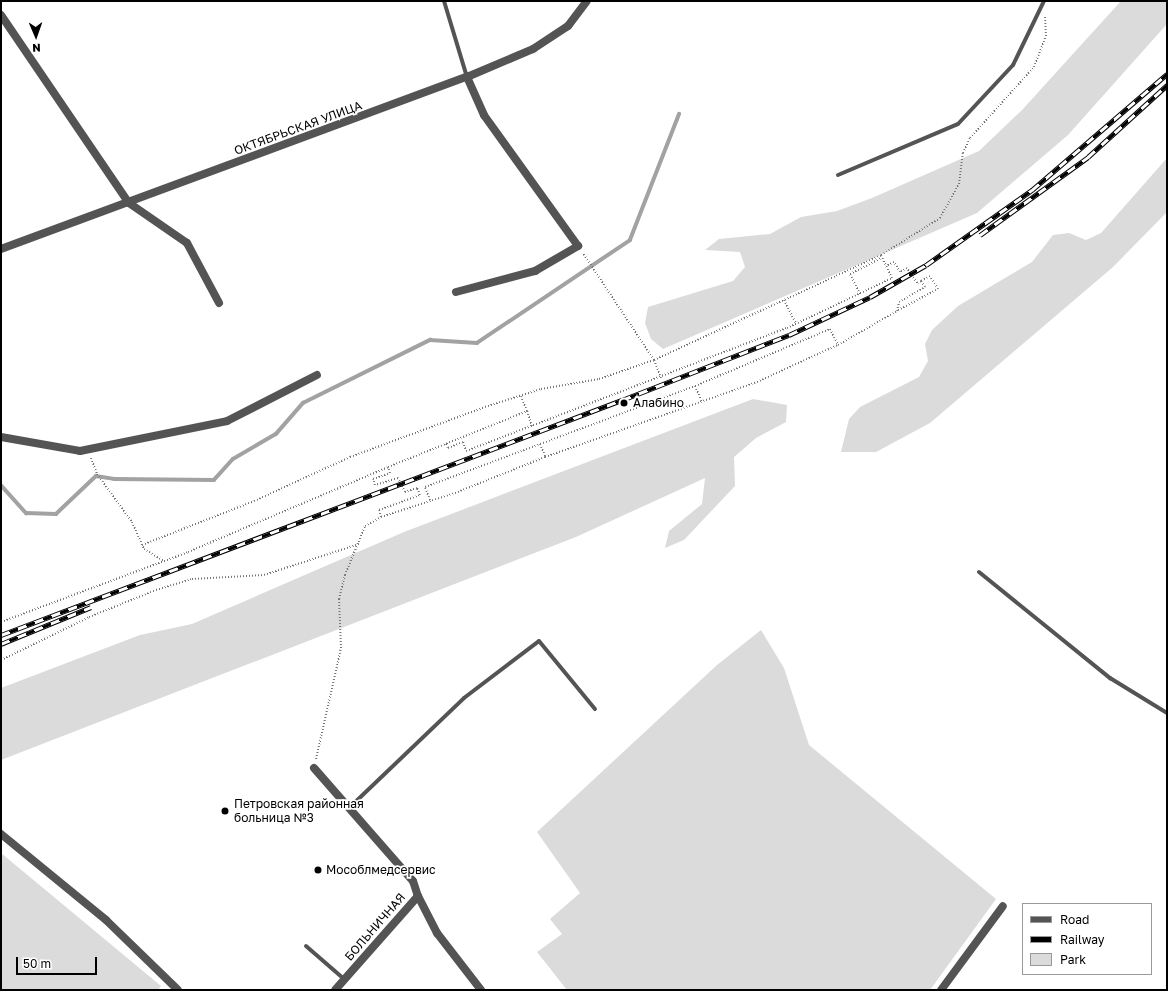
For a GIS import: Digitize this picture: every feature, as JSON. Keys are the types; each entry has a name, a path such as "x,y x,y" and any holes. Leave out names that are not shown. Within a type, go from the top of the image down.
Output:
{"street":[{"name":"ОКТЯБРЬСКАЯ УЛИЦА","path":"1,249 467,77 533,49 568,26 587,1"},
{"path":"1,16 129,202 187,243 219,303"},
{"path":"456,292 535,271 578,246 484,115 467,77"},
{"path":"1,437 80,451 227,421 317,375"},
{"name":"БОЛЬНИЧНАЯ","path":"314,768 413,882 418,896 335,990"},
{"path":"1,834 106,920 178,990"},
{"path":"418,896 438,933 481,990"},
{"path":"941,990 1003,906"}],"lane":[{"path":"444,1 467,77"},
{"path":"838,174 958,124 1013,65 1045,3"},
{"path":"979,572 1110,678 1167,713"},
{"path":"348,808 464,698 539,641 595,709"},
{"path":"306,946 344,979"}],"path":[{"path":"142,545 254,501 350,457 521,396 599,379 654,360 881,255 940,218 959,184 963,153 970,138 1034,67 1046,36 1045,3"},
{"path":"446,444 448,448 463,442 466,451 661,378 796,324 892,278 881,255"},
{"path":"586,258 601,276 654,360 661,378"},
{"path":"860,294 850,274 882,258"},
{"path":"314,768 341,648 339,599 365,526 381,517 702,402 838,345 938,289 930,276 917,283 907,268 900,272 894,262 886,266"},
{"path":"897,311 899,302 925,287 921,281"},
{"path":"784,300 796,324"},
{"path":"430,500 425,487 695,386 830,329 838,345"},
{"path":"695,386 702,402"},
{"path":"521,396 532,426"},
{"path":"1,622 164,561 363,480 388,467 526,411"},
{"path":"540,444 545,457"},
{"path":"80,451 92,459 97,474 128,516 142,545 164,561"},
{"path":"381,517 378,510 420,495 417,488 405,492 398,478 375,485 373,479 390,472 388,467"},
{"path":"1,660 89,617 156,590 192,580 264,576 359,544"}],"green space":[{"path":"1121,1 1167,1 1167,24 1068,135 977,213 663,349 651,339 645,323 648,307 733,281 745,267 740,252 705,250 719,239 770,234 801,217 837,211 872,198 979,151 1022,110"},
{"path":"1167,158 1167,212 1113,267 930,423 876,452 841,452 849,419 860,407 919,377 928,361 925,344 932,330 958,306 1032,262 1053,235 1069,233 1086,240 1101,233"},
{"path":"753,399 787,405 786,422 756,438 734,457 735,486 684,540 665,548 669,531 702,504 705,478 576,537 1,760 1,688 140,635 192,624 404,532"},
{"path":"761,630 784,668 809,745 996,899 930,990 567,990 537,952 562,934 550,919 580,893 537,832 717,665"},
{"path":"1,853 161,986 158,990 1,990"}],"waterway":[{"path":"1,485 26,513 56,514 96,476 114,479 214,480 233,459 276,434 303,403 430,340 477,343 630,240 679,114"}],"railway":[{"path":"1,635 622,400 789,335 870,297 926,265 1032,190 1167,74"},
{"path":"980,235 1088,157 1167,85"},
{"path":"1,644 91,607"}],"place":[{"name":"Алабино","path":"624,403"},
{"name":"Петровская районная больница №3","path":"225,811"},
{"name":"Мособлмедсервис","path":"318,870"}]}
